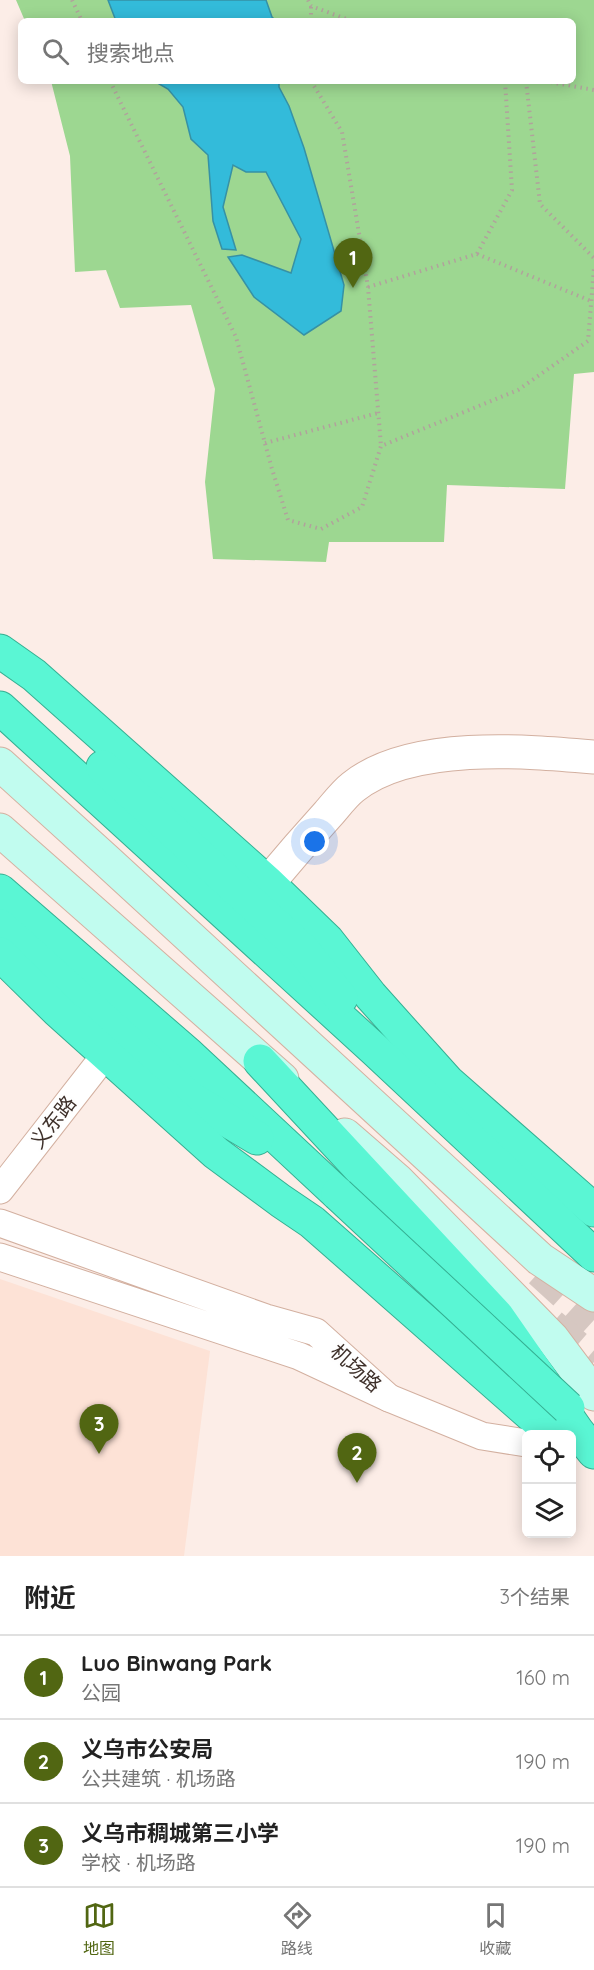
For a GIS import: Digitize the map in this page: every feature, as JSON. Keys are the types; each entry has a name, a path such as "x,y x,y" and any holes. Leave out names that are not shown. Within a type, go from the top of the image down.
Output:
{"highway":[{"path":"0,651 34,675 268,883 327,940 371,996 448,1082 594,1210"},
{"path":"0,672 304,951 335,989 375,1050"},
{"path":"0,708 375,1050 594,1255"},
{"path":"0,891 189,1055 594,1433"},
{"path":"0,926 190,1098 249,1133 333,1190"},
{"path":"0,954 58,1011 216,1153 572,1412 594,1445"},
{"path":"260,1060 497,1316 594,1452"},
{"path":"576,1455 594,1474"}],"main road":[{"path":"0,764 540,1259 594,1296"},
{"path":"0,830 398,1181 552,1338 572,1412"}],"street":[{"path":"268,883 353,787 390,766 436,755 533,752 594,756"},
{"name":"义东路","path":"0,1190 106,1054"},
{"name":"机场路","path":"0,1223 266,1318 316,1332 389,1398"},
{"name":"机场路","path":"0,1257 299,1356 389,1398"},
{"path":"389,1398 482,1436 522,1442"}],"path":[{"path":"72,0 81,18"},
{"path":"308,0 311,18"},
{"path":"310,6 344,18"},
{"path":"111,84 236,337 288,520 321,529 362,507 381,446 368,287 342,132 313,84"},
{"path":"477,254 512,190 504,84"},
{"path":"526,84 540,204 594,258"},
{"path":"561,84 594,90"},
{"path":"368,287 477,254 591,301"},
{"path":"381,446 518,390 588,341 594,268"},
{"path":"265,442 378,413"}],"shaded area":[{"path":"0,1279 210,1351 184,1556 0,1556"}],"green space":[{"path":"16,0 594,0 594,372 574,374 565,489 447,485 444,542 329,542 326,562 213,559 205,482 215,389 191,305 120,308 106,270 75,272 70,156 52,84 576,84 576,18 24,18"}],"water":[{"path":"108,0 266,0 273,18 115,18"},
{"path":"159,84 279,84 304,148 344,285 341,311 304,335 254,297 228,257 242,255 291,273 301,239 266,172 246,172 233,165 223,207 236,250 222,249 213,221 208,155 191,139 183,107 168,89"}],"tunnel":[{"path":"540,1271 594,1320"},
{"path":"551,1325 594,1362"}],"place":[{"name":"Luo Binwang Park","path":"353,288"},
{"name":"义乌市稠城第三小学","path":"99,1454"},
{"name":"义乌市公安局","path":"357,1483"}]}
